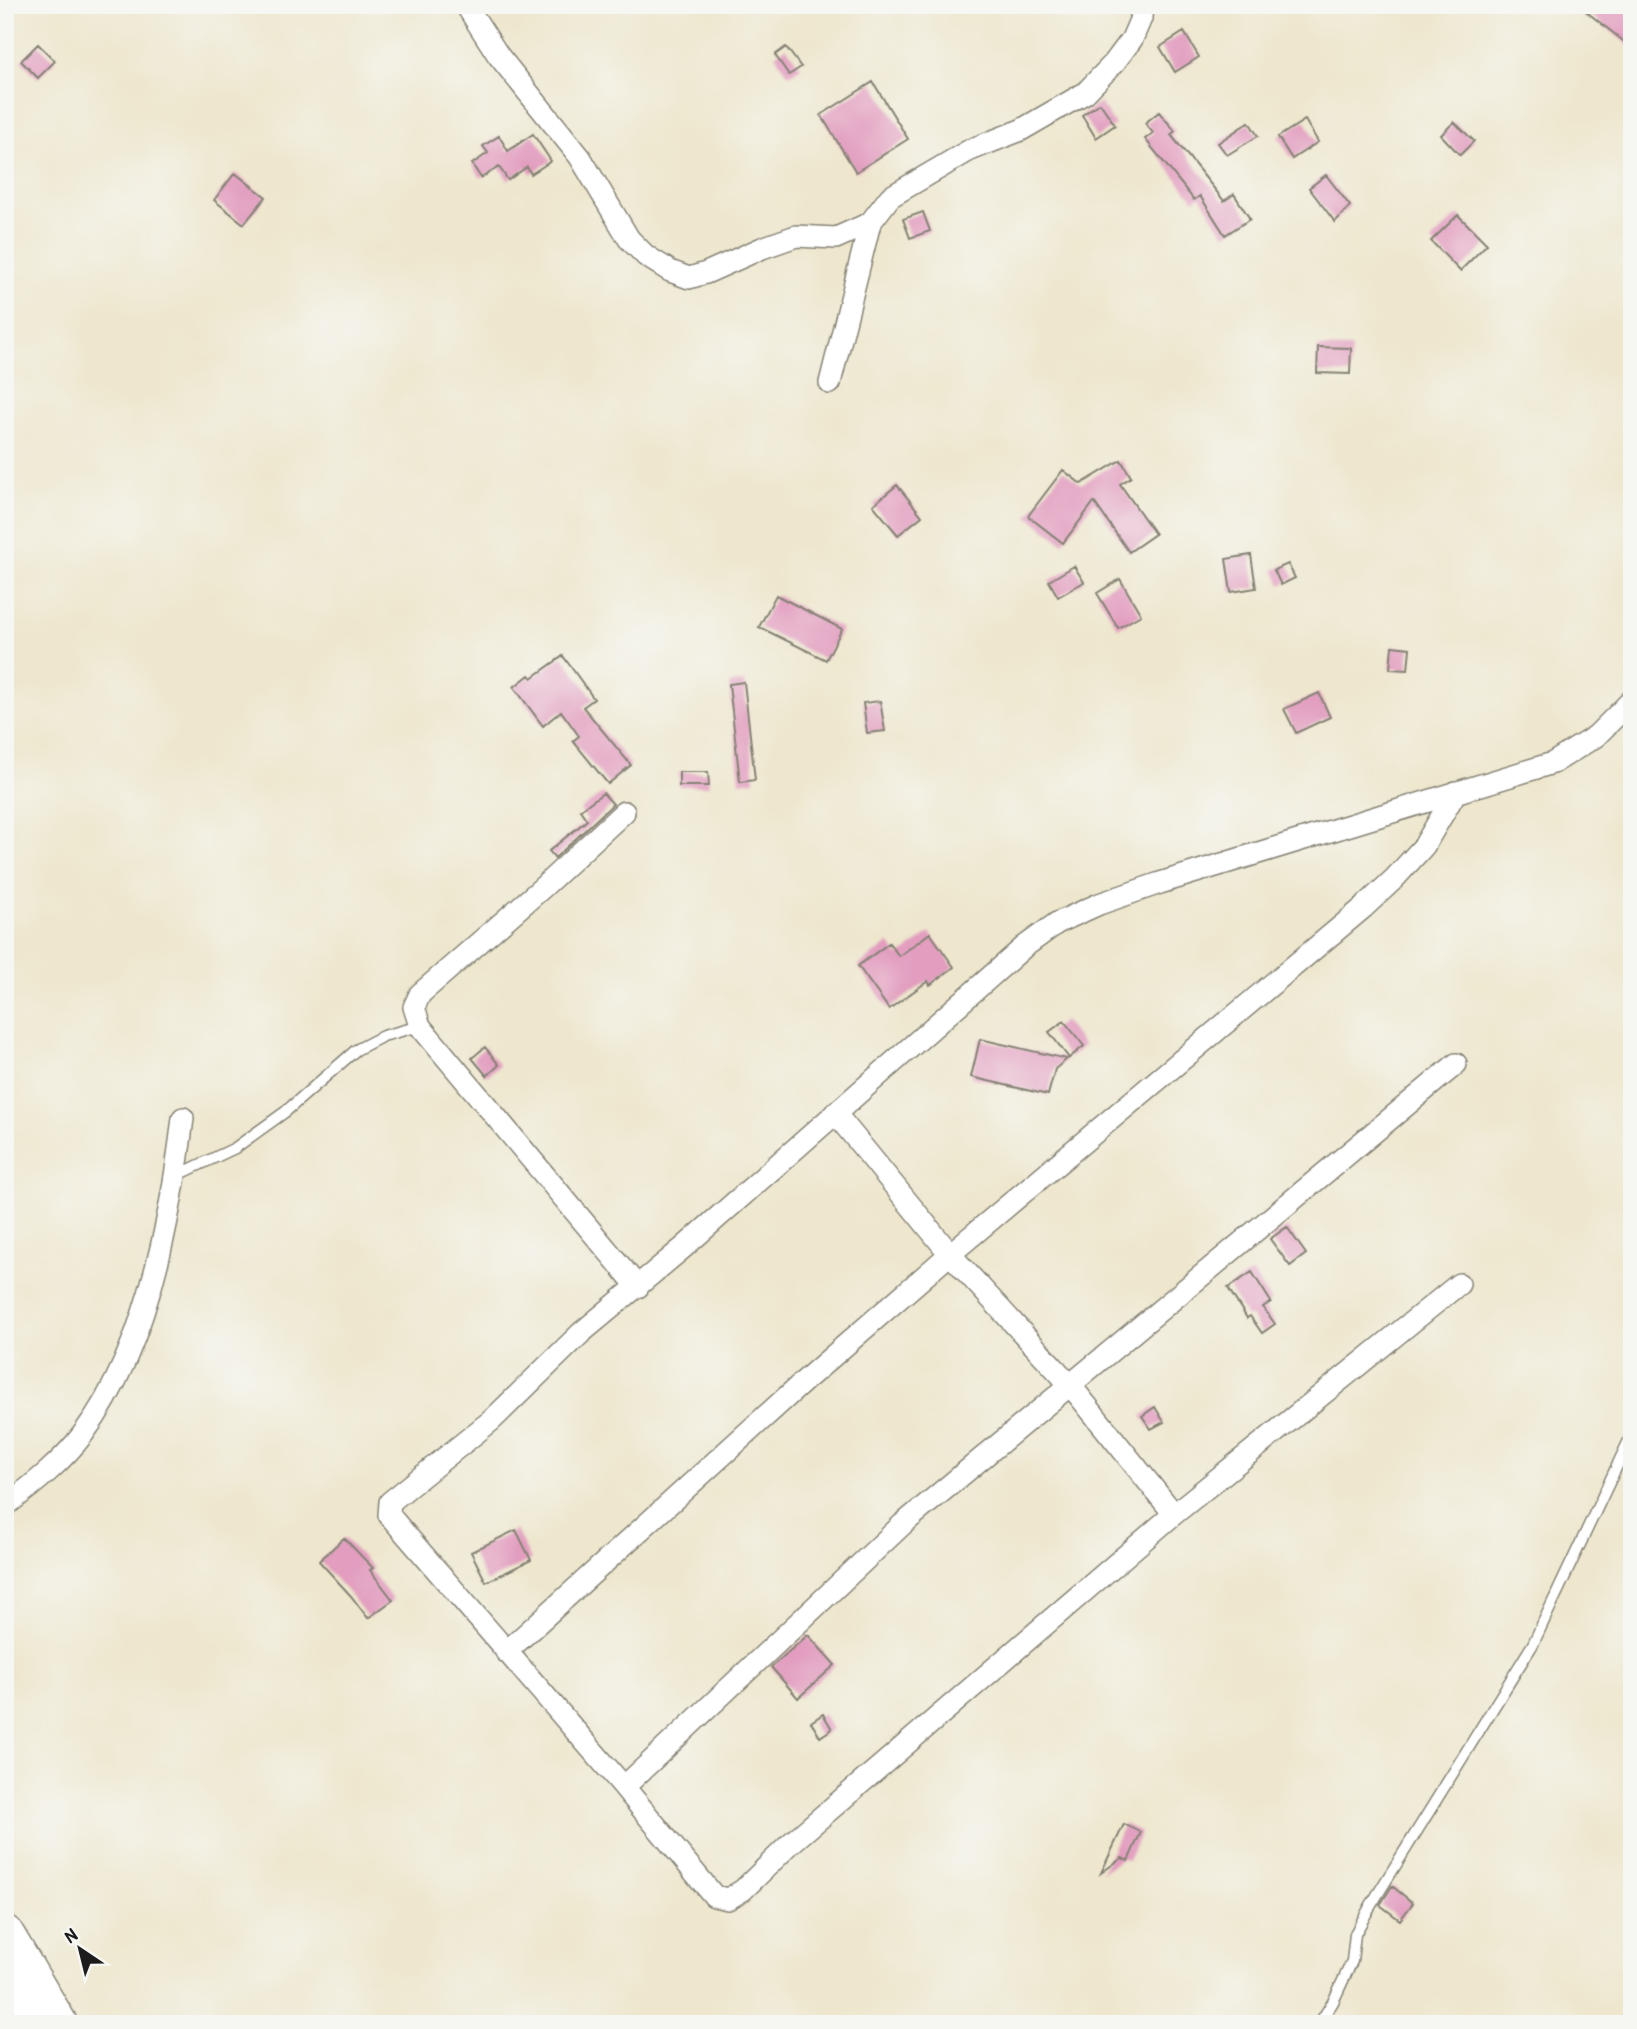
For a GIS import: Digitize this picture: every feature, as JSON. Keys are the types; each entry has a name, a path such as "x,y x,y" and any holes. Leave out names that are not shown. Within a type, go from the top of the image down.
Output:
{"highway":[{"path":"5,1935 58,2024"},
{"path":"5,1988 26,2024"}],"street":[{"path":"466,5 498,55 580,157 629,239 646,256 670,271 689,278 796,236 836,238 870,223"},
{"path":"830,383 870,223 890,197 970,150 1021,130 1085,93 1114,63 1132,39 1141,18 1142,5"},
{"path":"1458,1284 1174,1514 790,1844 743,1889 728,1899 714,1896 624,1787 389,1515 390,1502 492,1420 581,1333 638,1287 1024,947 1058,923 1099,904 1160,883 1553,762 1596,736 1632,700"},
{"path":"506,1652 802,1383 950,1254 1363,908 1424,846 1456,792"},
{"path":"624,812 542,888 420,994 414,1007 420,1027 638,1287"},
{"path":"624,1787 903,1524 1456,1064"},
{"path":"835,1112 950,1254 1071,1386 1174,1514"},
{"path":"5,1506 40,1479 83,1435 108,1396 137,1333 176,1176 183,1118"}],"lane":[{"path":"176,1176 245,1140 285,1112 356,1050 383,1036 420,1027"},
{"path":"1319,2024 1333,2002 1352,1961 1355,1934 1371,1905 1533,1644 1632,1434"}],"building":[{"path":"1578,5 1632,5 1632,48"},
{"path":"1184,32 1199,57 1175,72 1160,47"},
{"path":"38,44 55,61 38,78 21,61"},
{"path":"786,47 801,67 789,75 775,55"},
{"path":"873,82 908,139 856,172 821,115"},
{"path":"1100,103 1115,125 1096,138 1082,115"},
{"path":"1159,112 1175,131 1171,135 1224,201 1234,194 1250,219 1225,235 1200,196 1194,200 1145,139 1153,133 1145,123"},
{"path":"1305,120 1318,142 1292,159 1278,137"},
{"path":"1249,122 1258,136 1227,155 1218,143"},
{"path":"1454,122 1474,141 1460,155 1441,135"},
{"path":"533,134 551,161 531,174 527,167 508,180 499,167 481,178 472,164 488,153 483,146 499,136 508,151"},
{"path":"235,173 266,197 244,224 214,200"},
{"path":"1326,175 1350,206 1335,222 1309,188"},
{"path":"923,212 930,231 910,238 903,219"},
{"path":"1458,215 1487,244 1460,271 1431,241"},
{"path":"1318,347 1351,348 1350,374 1317,373"},
{"path":"1121,460 1131,477 1120,484 1155,534 1129,552 1094,502 1063,543 1028,516 1063,470 1081,484"},
{"path":"897,485 922,516 898,535 873,505"},
{"path":"1251,555 1256,588 1231,592 1226,559"},
{"path":"1288,564 1295,578 1281,585 1274,570"},
{"path":"1074,566 1084,582 1058,597 1049,581"},
{"path":"1120,579 1141,615 1118,628 1097,593"},
{"path":"776,595 842,629 826,660 759,627"},
{"path":"1392,646 1410,648 1408,670 1390,669"},
{"path":"563,656 594,699 583,707 631,765 608,784 573,741 579,736 561,711 543,726 514,687 529,675 532,678"},
{"path":"744,682 755,780 740,782 729,684"},
{"path":"1319,693 1330,717 1296,733 1284,709"},
{"path":"880,701 885,731 867,733 863,703"},
{"path":"679,772 708,772 709,786 679,786"},
{"path":"603,793 613,804 555,858 549,851 587,820 580,810"},
{"path":"930,933 954,967 930,985 928,981 889,1009 858,966 889,943 899,956"},
{"path":"1064,1021 1084,1046 1069,1058 1049,1032"},
{"path":"980,1039 1067,1059 1055,1069 1048,1095 971,1077"},
{"path":"485,1047 499,1065 487,1076 472,1058"},
{"path":"1287,1227 1306,1254 1290,1266 1270,1239"},
{"path":"1252,1272 1271,1302 1263,1307 1275,1324 1262,1333 1250,1316 1247,1318 1228,1288"},
{"path":"1155,1407 1164,1422 1151,1429 1142,1416"},
{"path":"516,1530 531,1560 486,1582 471,1552"},
{"path":"344,1538 373,1568 370,1570 393,1600 368,1618 319,1561"},
{"path":"808,1635 835,1665 798,1698 771,1667"},
{"path":"823,1714 832,1729 820,1737 811,1722"},
{"path":"1124,1824 1141,1832 1128,1861 1122,1858 1101,1873"},
{"path":"1392,1886 1413,1903 1400,1920 1380,1905"}]}
